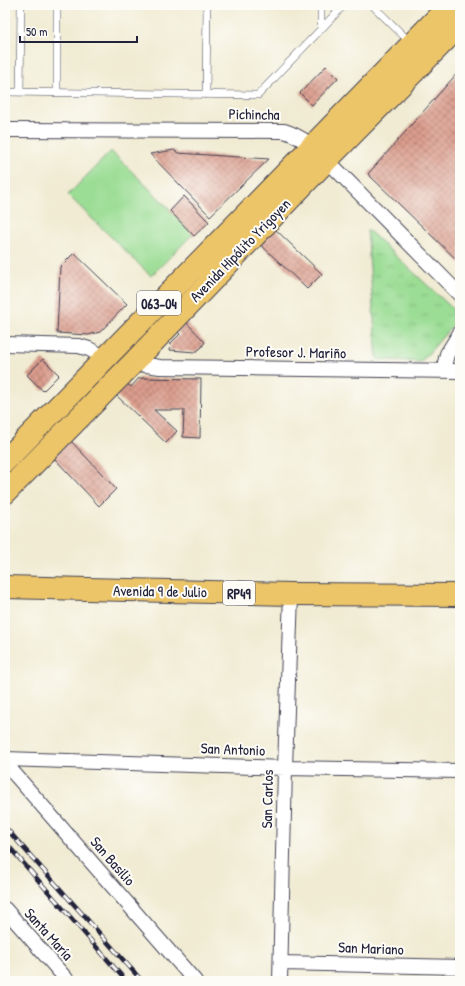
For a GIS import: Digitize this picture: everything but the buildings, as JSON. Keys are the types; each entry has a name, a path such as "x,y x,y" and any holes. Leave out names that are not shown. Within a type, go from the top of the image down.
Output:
{"main road":[{"name":"Avenida Hipólito Yrigoyen","path":"5,493 133,363 320,153 412,44 450,5"},
{"name":"Avenida Hipólito Yrigoyen","path":"5,461 106,358 320,153 451,37"},
{"name":"Avenida 9 de Julio","path":"10,585 291,594 460,595"}],"street":[{"name":"Pichincha","path":"5,130 284,131 294,134 320,153 460,295"},
{"path":"443,371 447,354 460,333"},
{"path":"5,344 79,346 89,349 106,358"},
{"name":"Profesor J. Mariño","path":"133,363 160,367 460,371"},
{"name":"San Carlos","path":"280,981 291,594"},
{"name":"San Antonio","path":"5,759 285,768 460,771"},
{"name":"San Basilio","path":"5,763 195,981"},
{"name":"Santa María","path":"7,916 68,981"},
{"name":"San Mariano","path":"281,962 460,968"}],"lane":[{"path":"20,92 21,5"},
{"path":"56,93 58,5"},
{"path":"206,95 207,5"},
{"path":"321,5 321,29"},
{"path":"5,92 258,95 344,5"},
{"path":"372,5 412,44"}],"green space":[{"path":"111,151 194,233 151,276 68,195"},
{"path":"367,229 453,309 453,325 421,362 377,359"}],"railway":[{"path":"5,827 142,981"},
{"path":"5,842 126,981"}]}
